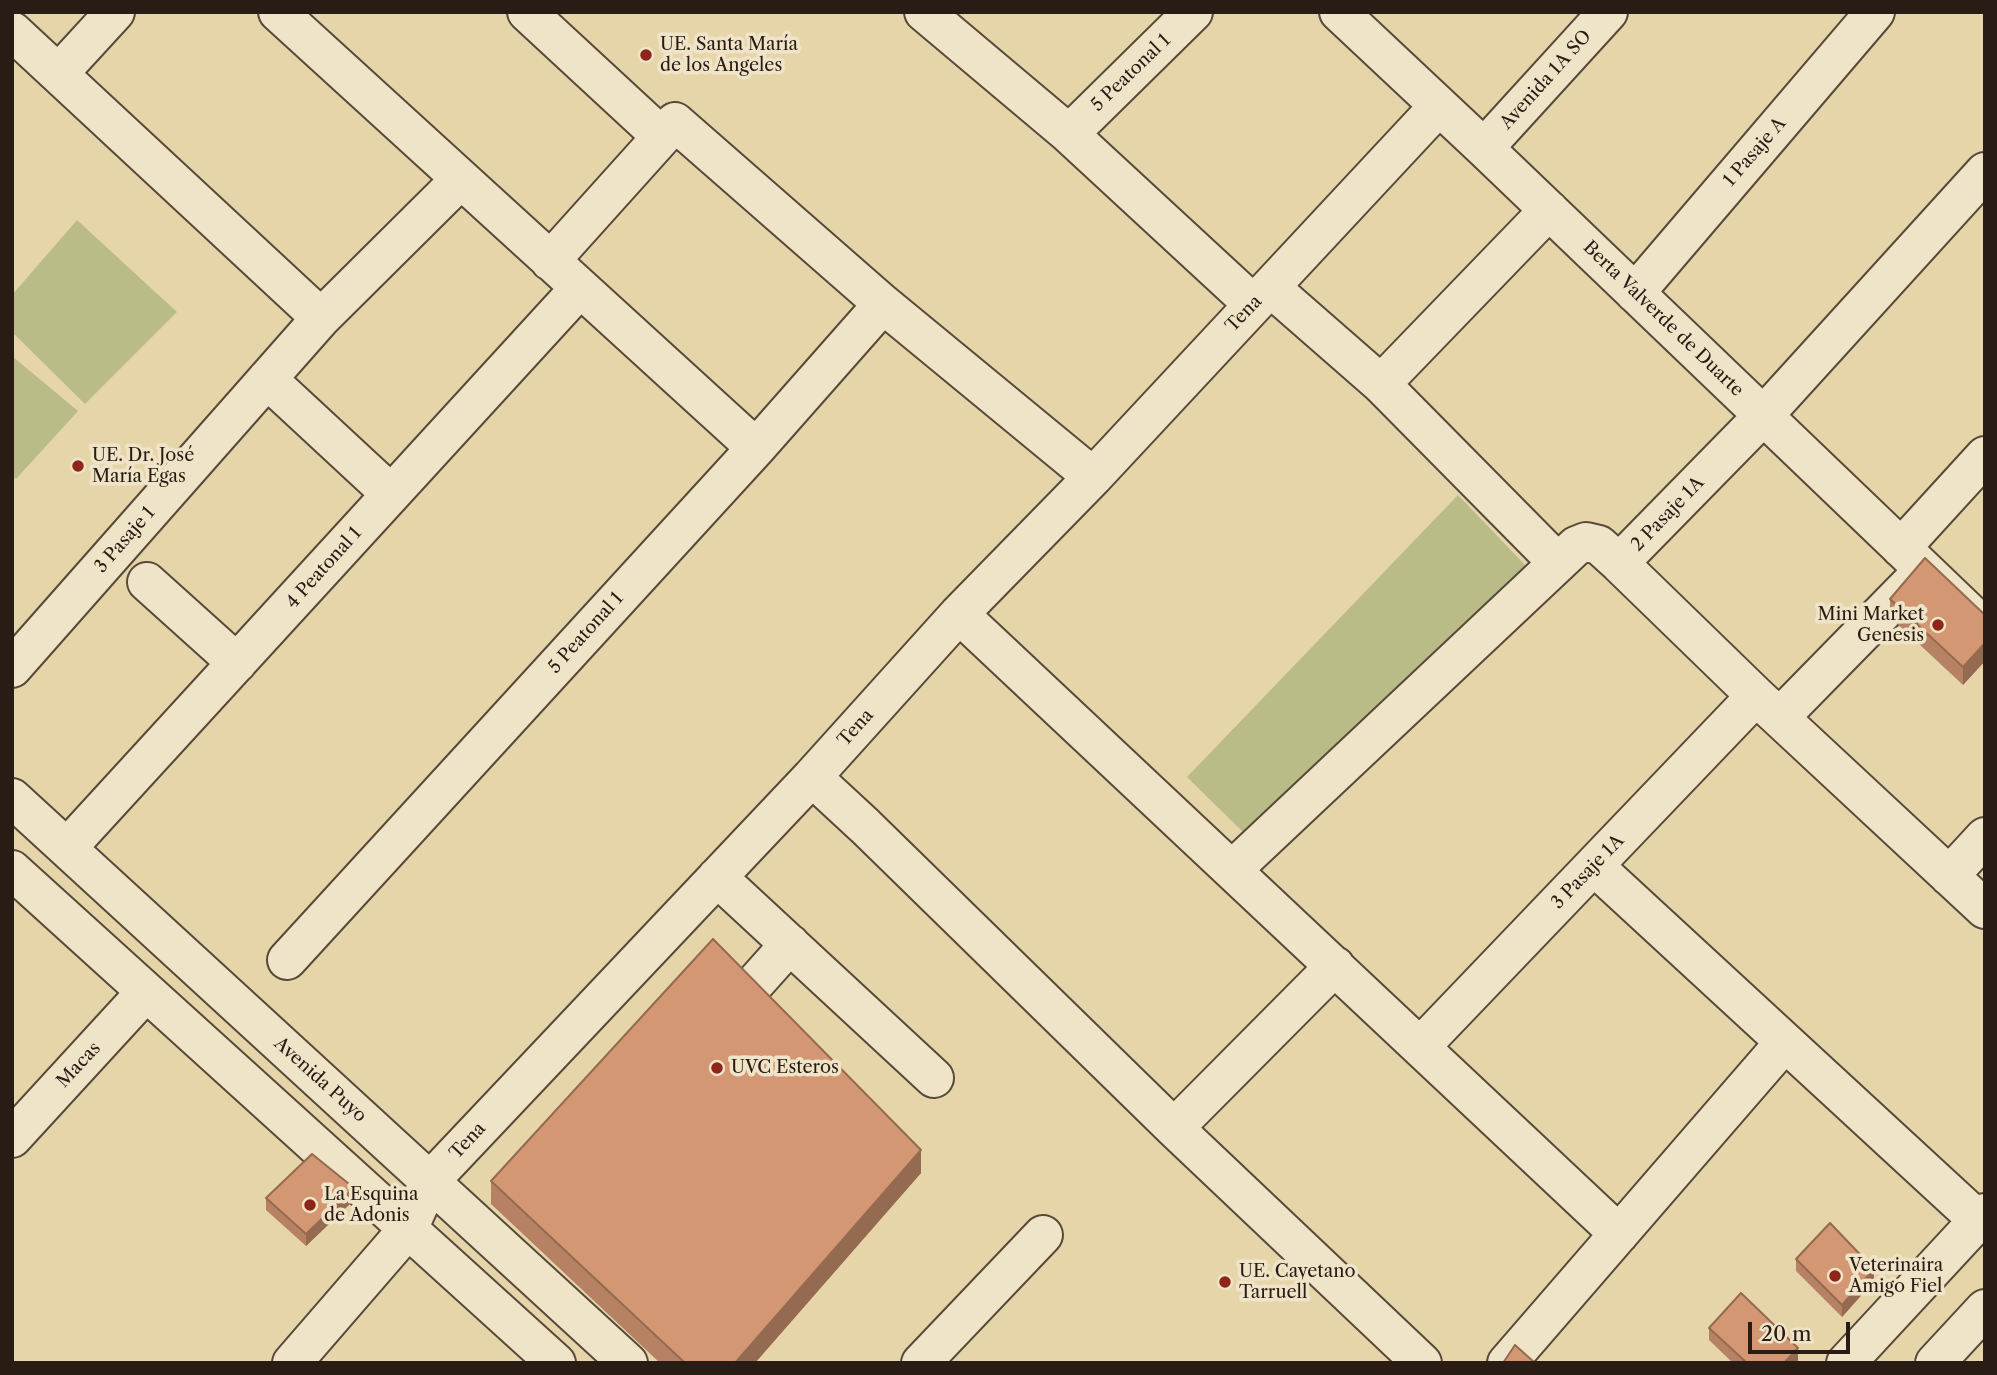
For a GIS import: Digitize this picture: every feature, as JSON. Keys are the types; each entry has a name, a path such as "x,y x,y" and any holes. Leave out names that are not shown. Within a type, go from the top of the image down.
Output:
{"street":[{"path":"59,73 115,12"},
{"path":"278,12 756,448"},
{"path":"527,12 1093,477"},
{"path":"924,12 1262,295 1381,384 1558,563"},
{"name":"5 Peatonal 1","path":"1069,134 1194,12"},
{"name":"Berta Valverde de Duarte","path":"1339,12 1985,628"},
{"name":"Avenida 1A SO","path":"1484,148 1608,12"},
{"name":"1 Pasaje A","path":"1635,293 1875,12"},
{"path":"12,31 321,318"},
{"name":"Tena","path":"292,1363 408,1229 430,1181 812,777 959,614 1093,477 1438,107"},
{"path":"550,261 668,129"},
{"name":"2 Pasaje 1A","path":"1233,870 1576,547 1586,542 1599,545 1619,563 1764,415 1985,172"},
{"name":"3 Pasaje 1","path":"12,668 321,318 461,178"},
{"path":"1381,384 1549,210"},
{"name":"4 Peatonal 1","path":"67,848 580,288"},
{"name":"5 Peatonal 1","path":"287,960 756,448 883,304"},
{"path":"267,379 391,494"},
{"path":"1912,559 1985,456"},
{"name":"3 Pasaje 1A","path":"1420,1047 1594,866 1768,706 1912,559"},
{"path":"1619,563 1985,909"},
{"path":"147,582 237,663"},
{"path":"959,614 1619,1234"},
{"path":"812,777 1174,1128 1422,1363"},
{"name":"Avenida Puyo","path":"12,798 628,1363"},
{"path":"1949,876 1985,837"},
{"path":"1594,866 1981,1217 1846,1363"},
{"path":"12,870 556,1363"},
{"path":"717,877 934,1078"},
{"path":"748,991 790,944"},
{"path":"1174,1128 1335,967"},
{"name":"Macas","path":"12,1138 146,992"},
{"path":"1507,1363 1785,1042"},
{"path":"921,1363 1043,1235"},
{"path":"1935,1363 1985,1309"}],"green space":[{"path":"77,220 177,312 85,404 12,332 12,295"},
{"path":"12,356 78,411 16,479 12,476"},
{"path":"1458,495 1527,567 1245,834 1187,777"}],"building":[{"name":"Mini Market Genesis","path":"1925,558 1985,615 1985,643 1963,667 1890,599"},
{"name":"UVC Esteros","path":"713,939 921,1150 735,1363 685,1363 491,1181"},
{"name":"La Esquina de Adonis","path":"312,1154 354,1188 306,1234 266,1198"},
{"name":"Veterinaira Amigo Fiel","path":"1830,1223 1874,1269 1842,1305 1796,1259"},
{"path":"1741,1293 1798,1348 1784,1363 1747,1363 1709,1328"},
{"path":"1515,1345 1535,1363 1503,1363"}],"place":[{"name":"UE. Santa María de los Angeles","path":"646,55"},
{"name":"UE. Dr. José María Egas","path":"78,466"},
{"name":"Mini Market Genesis","path":"1938,625"},
{"name":"UVC Esteros","path":"717,1068"},
{"name":"La Esquina de Adonis","path":"310,1205"},
{"name":"Veterinaira Amigo Fiel","path":"1835,1276"},
{"name":"UE. Cayetano Tarruell","path":"1225,1282"}]}
